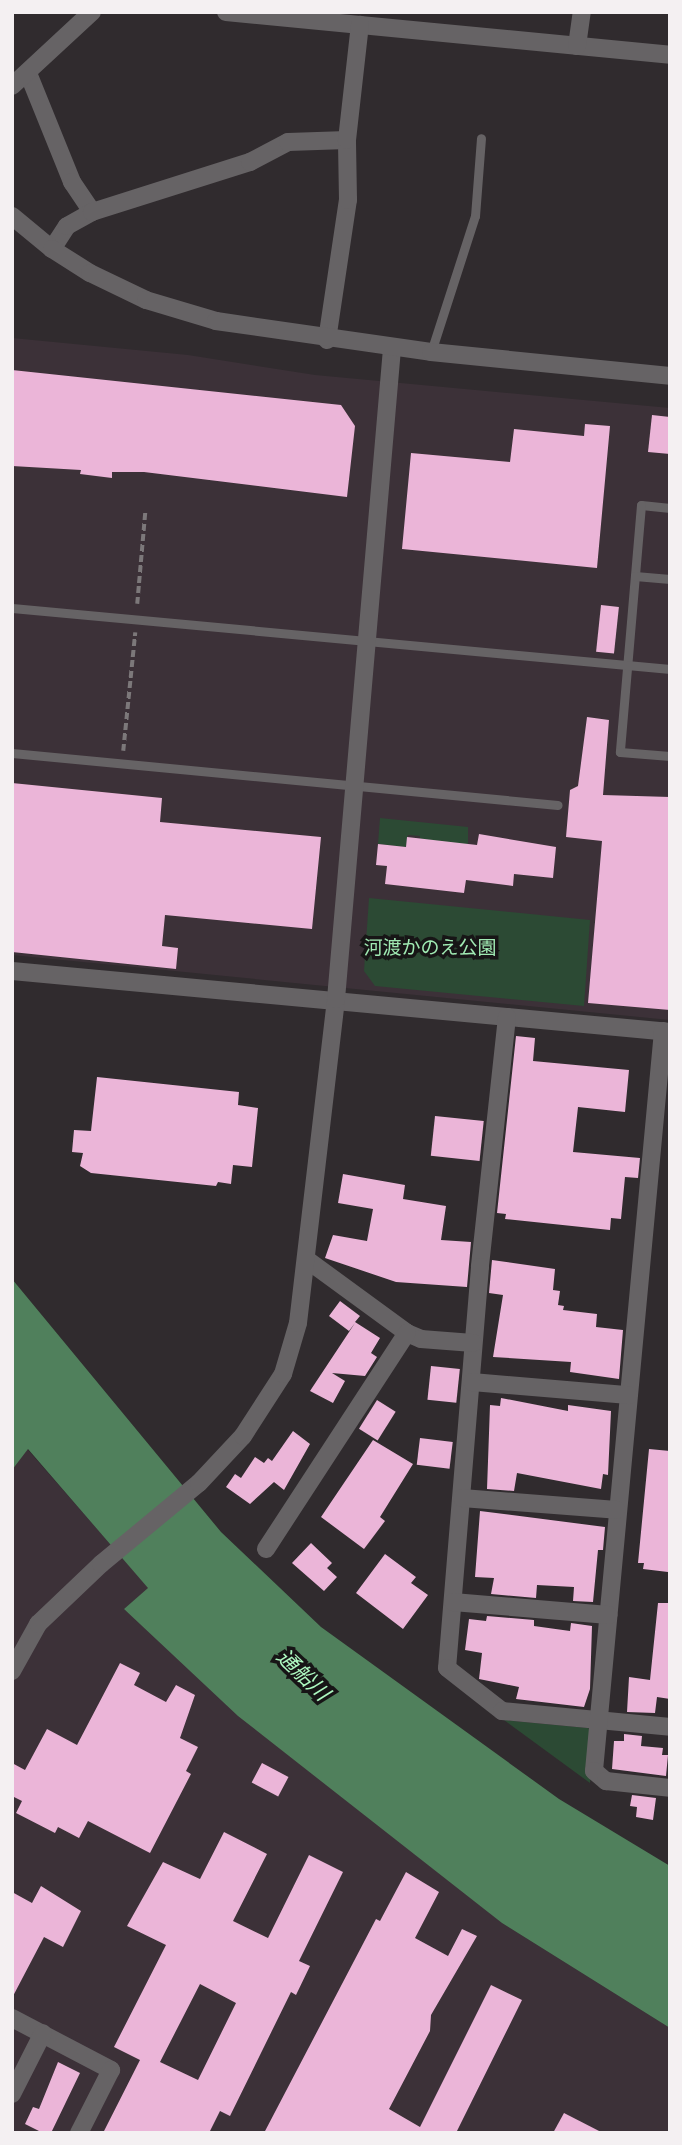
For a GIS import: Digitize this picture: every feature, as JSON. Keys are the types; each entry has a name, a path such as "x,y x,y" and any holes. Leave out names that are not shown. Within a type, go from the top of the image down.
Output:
{"street":[{"path":"12,86 92,12"},
{"path":"577,46 582,12"},
{"path":"238,13 349,20 670,55"},
{"path":"327,340 348,200 349,20"},
{"path":"28,74 72,182 92,212"},
{"path":"52,249 67,226 92,212 250,162 288,142 347,140"},
{"path":"12,216 52,249 90,273 180,312 327,340 670,376"},
{"path":"12,1671 38,1624 101,1564 199,1483 243,1436 282,1374 298,1323 336,999 392,348"},
{"path":"12,971 667,1031 628,1395 594,1771 606,1781 670,1788"},
{"path":"507,1017 474,1343 447,1668 502,1711 670,1727"},
{"path":"306,1259 407,1333 421,1339 474,1343"},
{"path":"266,1549 407,1333"},
{"path":"472,1382 628,1395"},
{"path":"462,1498 617,1510"},
{"path":"453,1602 608,1615"},
{"path":"12,2018 111,2070 79,2133"},
{"path":"12,2094 43,2033"}],"lane":[{"path":"431,352 475,216 481,138"},
{"path":"670,508 641,505 620,751 670,756"},
{"path":"635,576 670,579"},
{"path":"12,608 670,668"},
{"path":"12,753 558,805"}],"path":[{"path":"122,764 145,512"}],"shaded area":[{"path":"12,338 188,355 315,375 670,408 670,1020 12,955"},
{"path":"27,1449 149,1588 124,1609 502,1923 670,2028 670,2133 12,2133 12,1470"}],"green space":[{"path":"380,818 468,827 468,854 420,849 420,836 408,835 406,847 378,844"},
{"name":"河渡かのえ公園","path":"369,898 590,920 584,1006 375,986 364,971"},
{"path":"504,1720 588,1728 594,1736 590,1783"}],"water":[{"name":"通船川","path":"12,1279 221,1532 321,1627 559,1799 670,1866 670,2028 502,1923 238,1716 124,1609 148,1588 28,1449 12,1470"}],"building":[{"path":"12,370 341,405 355,426 347,497 144,472 112,472 112,478 80,474 81,470 12,466"},
{"path":"652,415 670,417 670,454 648,452"},
{"path":"585,424 610,426 597,568 402,549 411,453 510,462 514,429 584,436"},
{"path":"601,605 619,607 614,654 596,652"},
{"path":"587,717 609,720 603,795 670,797 670,1010 588,1003 602,841 566,837 570,790 578,786"},
{"path":"12,783 162,798 160,822 321,837 312,929 165,915 162,946 178,948 176,969 12,952"},
{"path":"479,834 556,847 553,878 514,874 513,886 466,880 464,893 385,884 387,866 376,865 378,844 406,847 407,837 477,845"},
{"path":"516,1036 535,1038 533,1061 629,1070 625,1112 578,1107 573,1152 640,1158 638,1178 625,1177 621,1219 611,1218 610,1230 505,1219 506,1214 497,1213"},
{"path":"97,1077 239,1092 238,1105 258,1108 252,1167 233,1165 231,1184 218,1182 216,1186 91,1173 80,1166 83,1153 72,1152 74,1130 91,1131"},
{"path":"435,1116 484,1121 480,1161 431,1156"},
{"path":"343,1174 405,1185 403,1199 446,1206 441,1240 471,1242 467,1287 396,1282 325,1258 333,1235 367,1241 373,1209 338,1203"},
{"path":"492,1260 555,1269 553,1290 560,1291 558,1305 564,1306 563,1310 597,1314 596,1327 623,1330 619,1379 570,1372 571,1362 493,1357 503,1295 489,1293"},
{"path":"340,1301 360,1316 355,1322 380,1338 371,1353 377,1357 365,1376 332,1373 345,1381 333,1403 310,1391 355,1323 349,1331 329,1316"},
{"path":"431,1366 460,1369 456,1403 427,1400"},
{"path":"501,1398 568,1411 568,1405 611,1411 608,1475 603,1474 601,1489 517,1473 514,1491 487,1489 490,1405 500,1406"},
{"path":"377,1400 396,1412 378,1440 359,1429"},
{"path":"293,1431 310,1444 284,1490 274,1482 250,1504 226,1487 235,1474 241,1478 255,1457 264,1463 268,1458 272,1461"},
{"path":"420,1438 453,1442 449,1469 417,1465"},
{"path":"373,1440 413,1464 380,1517 385,1521 364,1549 321,1517"},
{"path":"649,1449 670,1451 668,1572 643,1569 644,1563 638,1563"},
{"path":"480,1511 605,1527 603,1550 598,1550 593,1602 573,1601 574,1587 537,1585 536,1598 491,1594 494,1578 475,1577"},
{"path":"311,1543 332,1563 327,1568 337,1577 324,1591 292,1563"},
{"path":"385,1554 416,1577 411,1583 428,1595 403,1629 356,1593"},
{"path":"658,1603 670,1603 670,1699 657,1697 655,1713 627,1712 629,1677 650,1680"},
{"path":"487,1616 534,1620 534,1626 570,1631 571,1623 592,1626 590,1689 584,1707 516,1699 519,1687 479,1679 482,1653 465,1650 469,1619 486,1621"},
{"path":"120,1663 140,1673 134,1685 166,1702 176,1685 195,1695 180,1738 198,1747 186,1771 191,1774 150,1853 88,1821 79,1838 58,1827 55,1833 16,1813 22,1801 12,1796 12,1763 25,1770 47,1729 77,1745"},
{"path":"624,1734 642,1736 641,1746 663,1748 662,1755 668,1755 666,1776 612,1769 614,1741 624,1741"},
{"path":"262,1763 288,1777 278,1797 252,1782"},
{"path":"632,1795 656,1798 653,1820 636,1817 637,1807 630,1806"},
{"path":"224,1832 267,1854 233,1921 268,1938 309,1855 343,1872 299,1961 310,1966 296,1995 291,1992 230,2116 220,2111 209,2133 103,2133 140,2060 114,2047 166,1945 127,1926 163,1862 200,1879","holes":["200,1984 236,2003 198,2080 160,2062"]},
{"path":"406,1872 439,1892 415,1938 448,1956 462,1929 477,1936 431,2015 430,2031 389,2109 420,2127 491,1985 522,2000 456,2133 264,2133 376,1919 380,1921"},
{"path":"41,1886 81,1911 63,1947 44,1937 12,1998 12,1892 32,1903"},
{"path":"58,2062 80,2073 51,2133 43,2133 25,2124 33,2107 39,2109"},
{"path":"564,2113 603,2133 553,2133"}]}
